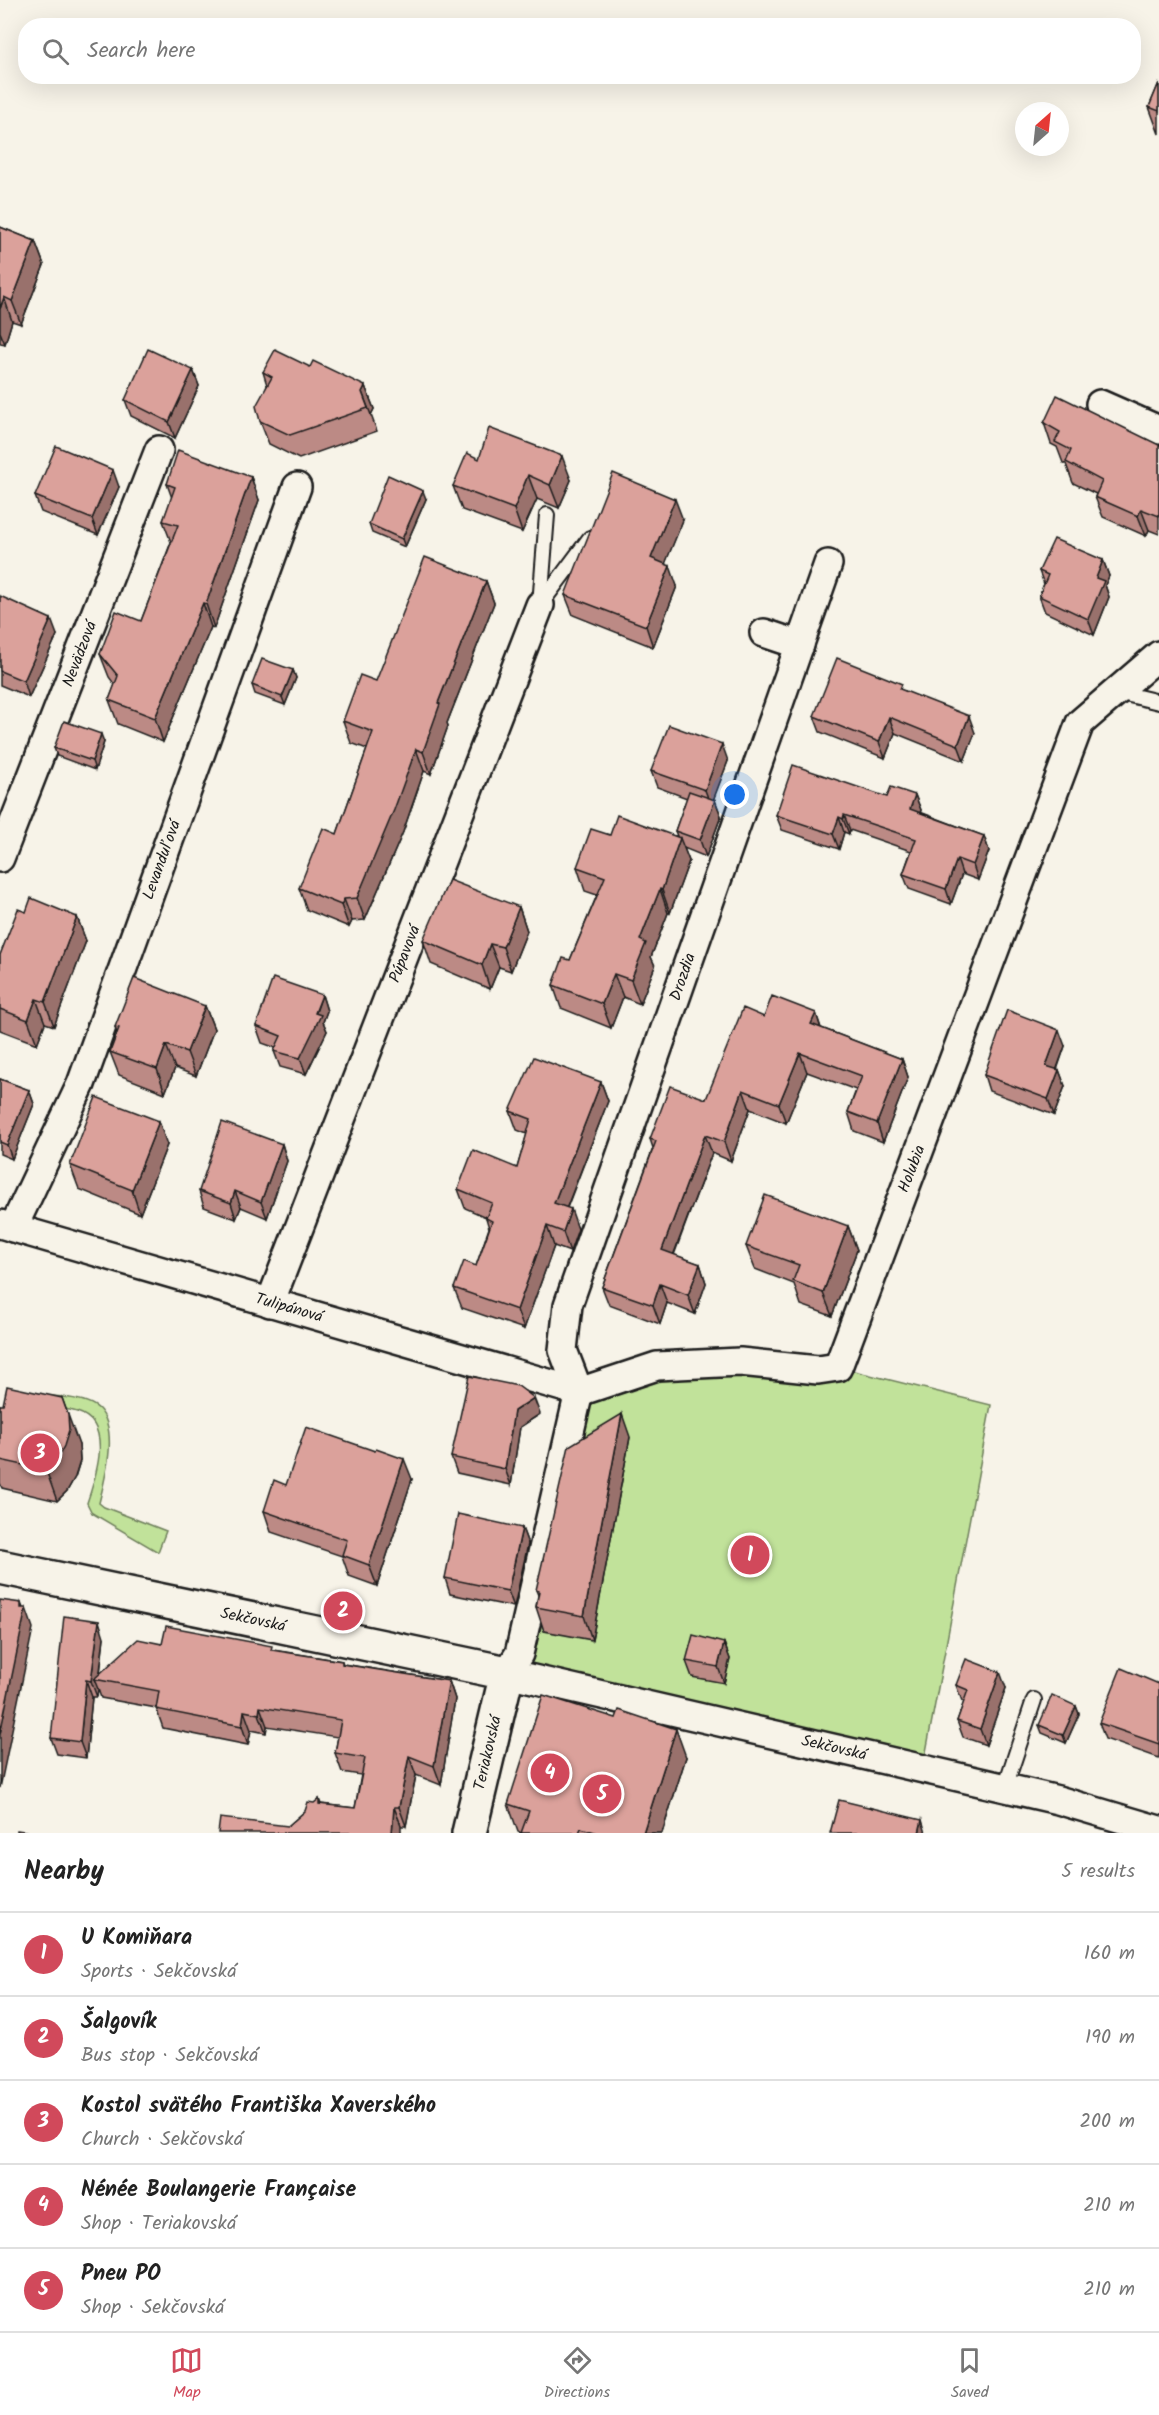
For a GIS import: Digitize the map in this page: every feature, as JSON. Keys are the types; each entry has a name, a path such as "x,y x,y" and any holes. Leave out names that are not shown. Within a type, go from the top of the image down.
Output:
{"street":[{"path":"1100,404 1159,430"},
{"name":"Nevädzová","path":"0,858 159,450"},
{"name":"Levanduľová","path":"6,1226 81,1084 297,487"},
{"name":"Drozdia","path":"579,1392 563,1350 567,1305 828,564"},
{"name":"Púpavová","path":"270,1303 540,605"},
{"path":"764,633 800,645"},
{"path":"1117,692 1159,655"},
{"name":"Holubia","path":"579,1392 657,1366 740,1362 810,1370 838,1367 1080,723 1117,692"},
{"name":"Tulipánová","path":"6,1226 579,1392"},
{"path":"507,1673 519,1654 579,1392"},
{"name":"Sekčovská","path":"0,1567 507,1673 1005,1787 1159,1830"},
{"name":"Teriakovská","path":"469,1833 507,1673"}],"lane":[{"path":"540,605 547,515"},
{"path":"540,605 590,538"},
{"path":"1117,692 1159,702"},
{"path":"1005,1787 1034,1700"}],"green space":[{"path":"657,1366 838,1367 991,1405 923,1768 507,1673 579,1392"},
{"path":"18,1395 72,1398 92,1404 99,1409 108,1429 109,1454 99,1503 166,1531 158,1552 92,1513 87,1503 97,1467 99,1439 96,1427 89,1418 70,1410 17,1403"}],"building":[{"path":"1159,83 1159,111 1149,107"},
{"path":"0,227 35,241 12,301 4,297 0,309"},
{"path":"148,349 193,370 169,422 125,400"},
{"path":"275,350 310,367 313,361 365,386 362,392 368,408 290,435 260,421 256,406 272,377 263,372"},
{"path":"1057,395 1159,445 1159,516 1141,509 1138,516 1095,497 1102,481 1066,462 1071,450 1055,442 1060,432 1044,423"},
{"path":"489,428 562,456 550,485 528,475 514,509 453,486 467,453 479,459"},
{"path":"56,446 113,470 92,519 35,496"},
{"path":"178,450 251,477 206,604 203,603 155,718 109,700 118,676 100,654 116,611 141,621 178,525 163,521 175,487 167,484"},
{"path":"613,473 675,499 651,558 670,566 646,626 565,595"},
{"path":"388,475 423,491 402,539 369,524"},
{"path":"1054,539 1103,560 1096,578 1104,581 1088,619 1039,596 1048,575 1039,571"},
{"path":"425,557 486,581 438,703 440,704 423,752 416,749 394,810 357,898 344,899 341,905 299,888 323,828 337,834 373,732 343,721 360,675 376,681"},
{"path":"0,596 51,619 24,681 0,671"},
{"path":"837,658 902,684 900,689 969,716 958,745 889,717 879,742 814,716"},
{"path":"262,659 293,670 282,697 252,685"},
{"path":"64,721 101,734 92,761 54,748"},
{"path":"669,725 722,744 705,790 651,771"},
{"path":"793,765 887,797 891,787 915,795 910,809 984,836 973,865 957,859 946,889 903,874 916,839 844,815 843,819 839,817 833,834 776,815"},
{"path":"689,791 715,800 700,840 675,831"},
{"path":"617,815 680,838 662,890 660,889 640,940 646,943 631,980 614,974 602,1004 553,985 563,958 570,960 605,877 577,867 591,829 610,835"},
{"path":"449,880 519,907 503,947 490,944 482,965 423,940"},
{"path":"31,898 77,917 45,1002 36,999 28,1020 0,1009 0,955 18,909 26,912"},
{"path":"134,978 205,1006 187,1052 166,1045 157,1069 110,1052 119,1028 115,1027"},
{"path":"273,978 322,995 315,1013 321,1015 300,1058 274,1051 281,1036 256,1026"},
{"path":"772,996 816,1013 811,1024 902,1059 877,1123 848,1112 862,1076 800,1053 779,1104 743,1090 724,1142 705,1135 662,1250 700,1264 688,1295 660,1284 653,1305 602,1287 656,1141 650,1139 670,1086 706,1099 743,1008 764,1017"},
{"path":"1007,1010 1059,1030 1046,1066 1059,1070 1048,1099 984,1075"},
{"path":"534,1057 601,1082 554,1203 571,1209 563,1232 547,1226 517,1310 454,1288 464,1261 476,1266 492,1221 486,1218 492,1203 458,1189 473,1150 517,1168 531,1119 510,1111"},
{"path":"0,1079 29,1090 7,1145 0,1142"},
{"path":"96,1097 159,1121 132,1190 70,1165"},
{"path":"222,1122 282,1144 261,1202 235,1191 231,1203 199,1191"},
{"path":"765,1195 848,1226 823,1293 793,1281 799,1265 746,1246"},
{"path":"469,1376 518,1386 534,1398 514,1411 505,1469 451,1457"},
{"path":"7,1386 62,1398 68,1415 69,1430 56,1461 46,1470 0,1460 0,1405 3,1405"},
{"path":"622,1414 584,1616 536,1607 539,1591 536,1590 569,1446"},
{"path":"306,1427 404,1459 369,1565 342,1555 347,1540 264,1511 274,1480 286,1485"},
{"path":"458,1514 522,1528 508,1591 445,1578"},
{"path":"0,1600 21,1603 21,1608 26,1608 0,1734"},
{"path":"64,1616 99,1621 91,1681 86,1680 80,1742 51,1738"},
{"path":"166,1626 272,1646 271,1650 342,1661 342,1664 449,1681 434,1766 409,1756 399,1807 394,1807 392,1833 218,1833 220,1818 288,1826 305,1811 308,1802 314,1803 319,1799 319,1804 355,1808 365,1758 335,1753 341,1720 260,1707 259,1714 244,1711 242,1726 156,1709 159,1691 94,1679 138,1639 162,1644"},
{"path":"693,1635 724,1643 718,1667 686,1661"},
{"path":"966,1659 1000,1672 980,1729 957,1721 968,1690 956,1685"},
{"path":"1121,1668 1159,1684 1159,1744 1099,1723"},
{"path":"543,1695 616,1718 619,1710 676,1729 643,1833 598,1833 581,1828 579,1833 521,1833 529,1811 508,1804"},
{"path":"1052,1695 1076,1706 1063,1735 1039,1725"},
{"path":"839,1800 922,1820 919,1833 830,1833"},
{"path":"17,1830 37,1833 17,1833"}],"place":[{"name":"Kostol svätého Františka Xaverského","path":"40,1453"},
{"name":"U Komiňara","path":"750,1555"},
{"name":"Šalgovík","path":"343,1611"},
{"name":"Nénée Boulangerie Française","path":"550,1773"},
{"name":"Pneu PO","path":"602,1794"}]}
